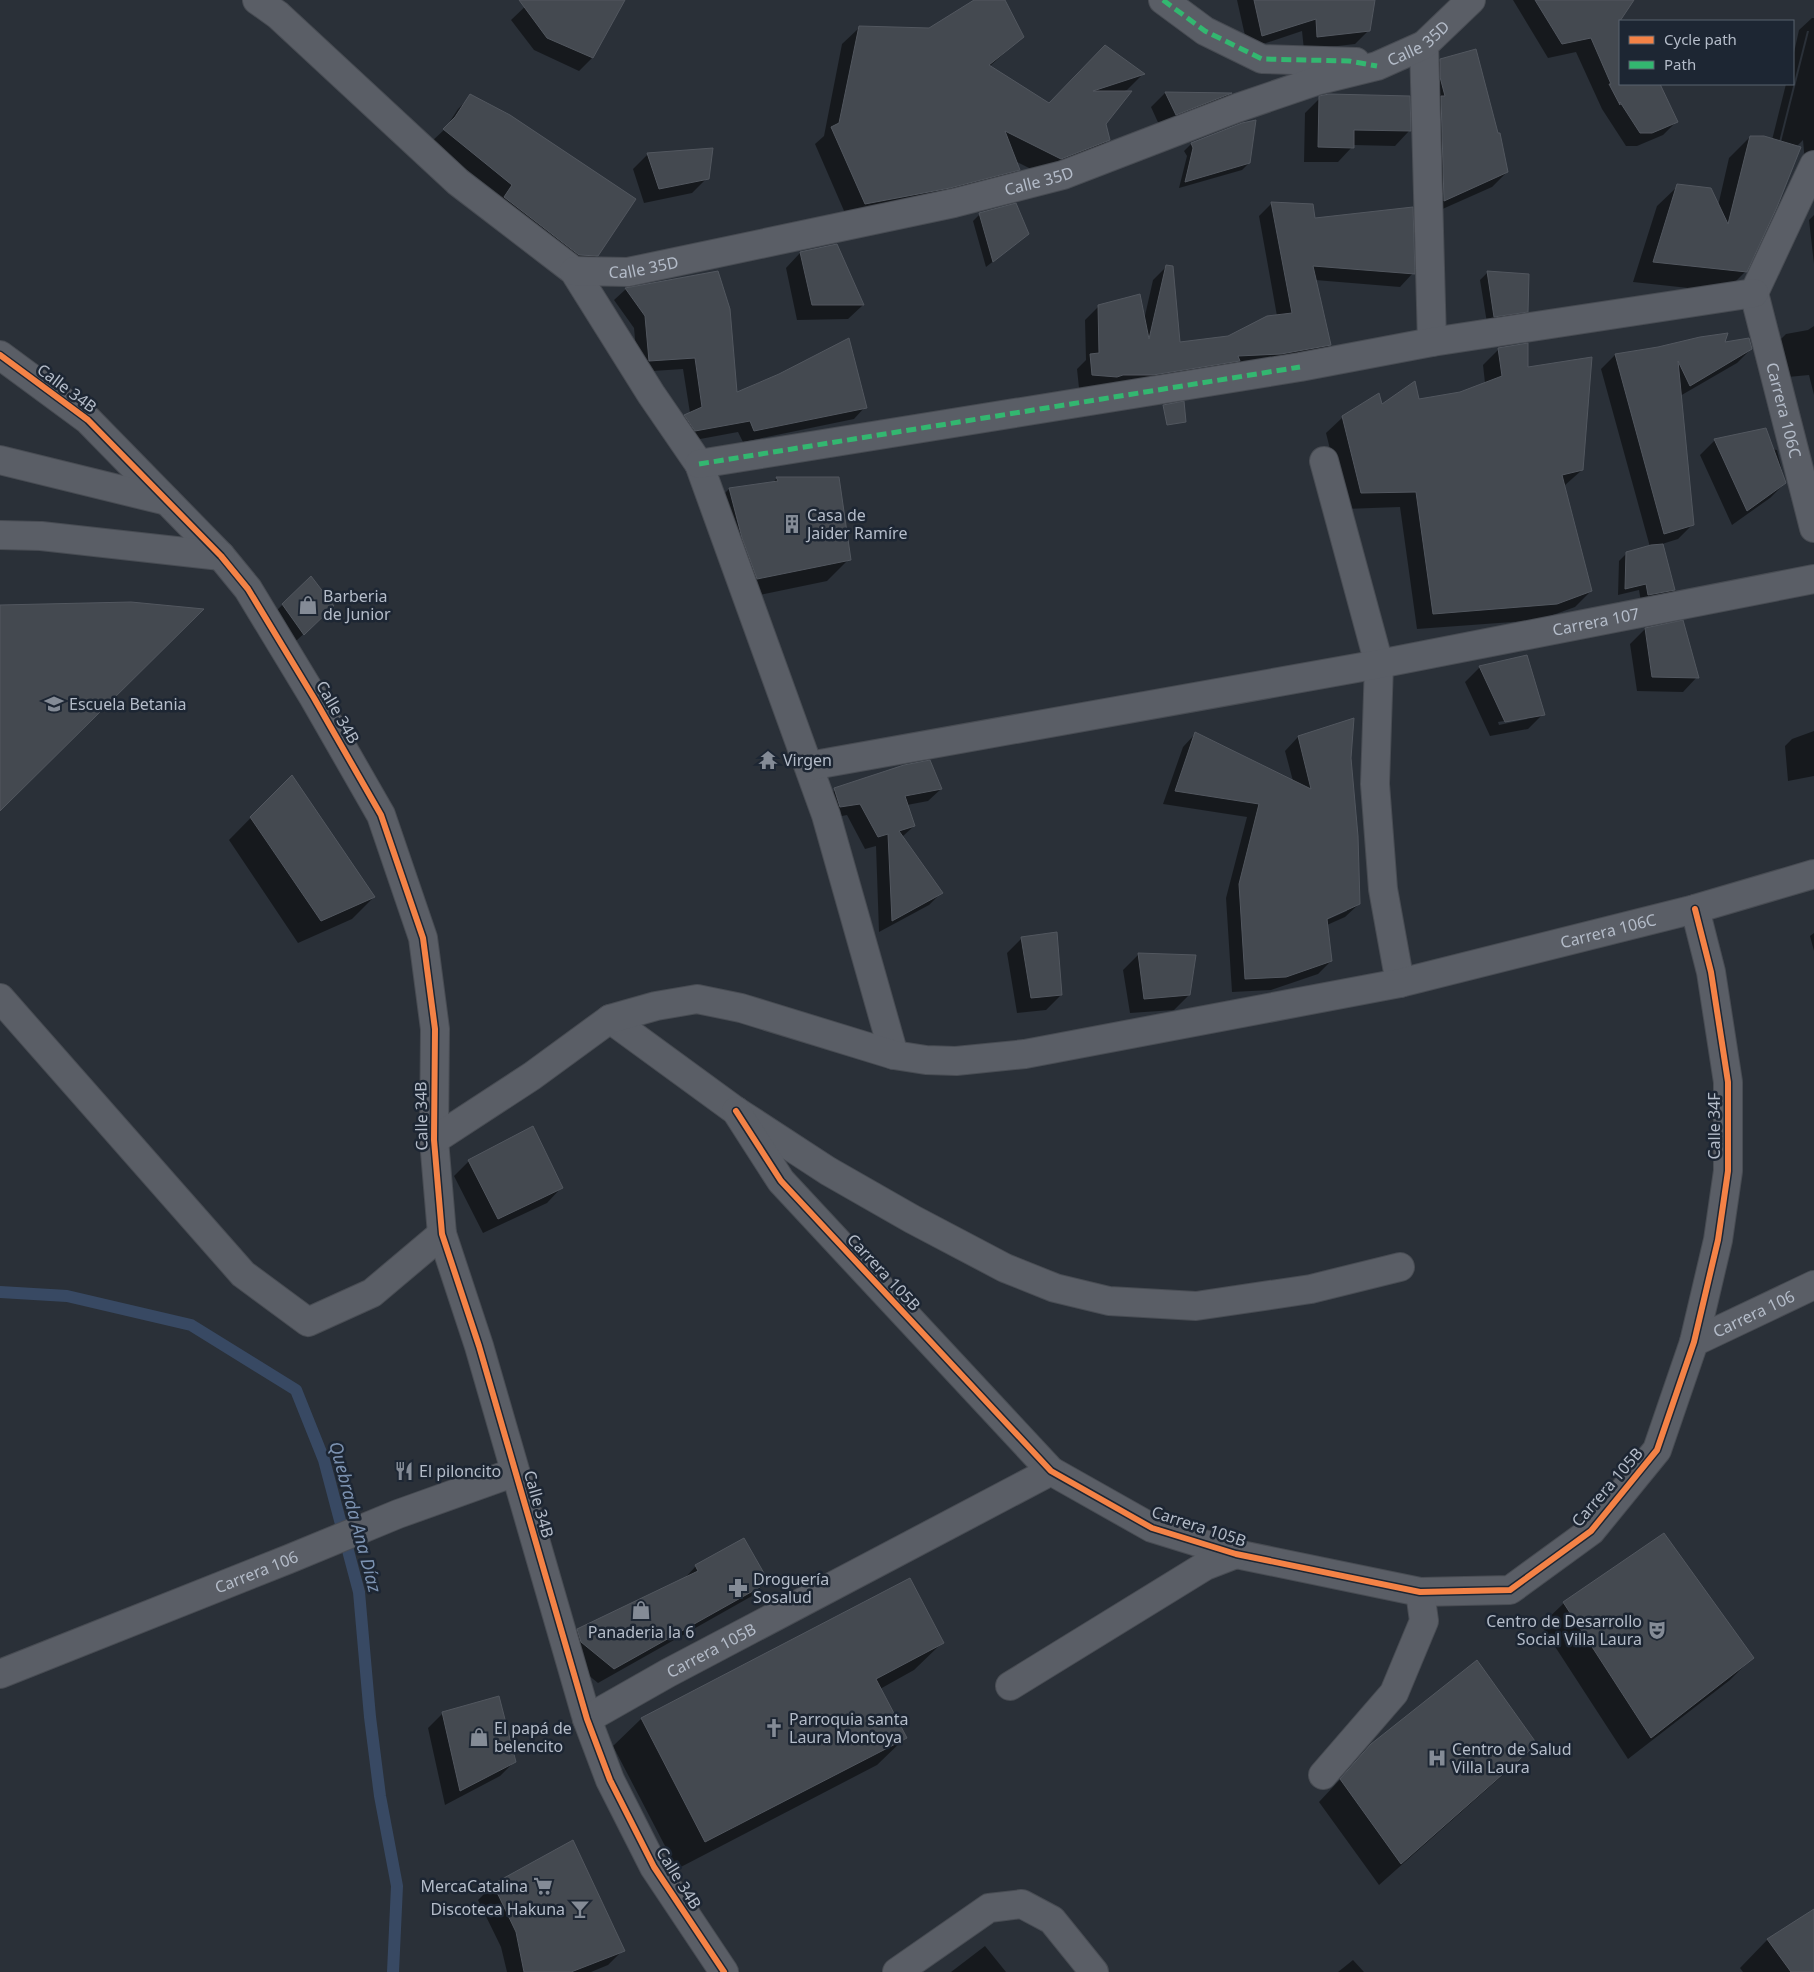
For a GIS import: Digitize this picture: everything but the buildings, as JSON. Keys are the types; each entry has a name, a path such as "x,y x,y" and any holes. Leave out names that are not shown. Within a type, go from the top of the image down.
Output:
{"street":[{"path":"257,0 278,15 458,182 574,271 651,394 699,464 826,814 894,1056"},
{"path":"1163,0 1205,31 1262,58 1350,61 1377,66"},
{"name":"Calle 35D","path":"574,271 628,272 828,231 1020,187 1063,175 1237,108 1316,81 1377,66 1424,45 1471,0"},
{"path":"1424,45 1432,342"},
{"path":"699,464 1300,367 1432,342 1754,293 1814,165"},
{"name":"Carrera 106C","path":"1754,293 1814,528"},
{"name":"Calle 34B","path":"0,355 88,420 221,556 248,589 314,698 381,815 423,938 435,1028 434,1140 442,1234 479,1346 587,1719 610,1780 654,1867 724,1972"},
{"path":"0,460 167,501"},
{"path":"1324,461 1379,664 1375,784 1383,889 1400,983"},
{"path":"0,535 41,536 221,556"},
{"name":"Carrera 107","path":"808,766 1379,664 1814,579"},
{"name":"Carrera 106C","path":"610,1019 656,1006 697,999 741,1008 894,1056 956,1061 1025,1054 1400,983 1694,910 1814,874"},
{"name":"Calle 34F","path":"1694,910 1710,972 1728,1082 1728,1171 1718,1240 1694,1342"},
{"path":"0,998 243,1274 308,1322 372,1293 442,1234"},
{"path":"434,1140 532,1076 610,1019 736,1111 828,1171 912,1219 1005,1268 1055,1288 1109,1301 1196,1306 1311,1289 1400,1267"},
{"name":"Carrera 105B","path":"736,1111 781,1180 1050,1471 1152,1528 1236,1554 1420,1592 1510,1590 1591,1531 1657,1450 1694,1342"},
{"name":"Carrera 106","path":"1694,1342 1814,1285"},
{"name":"Carrera 105B","path":"587,1719 668,1673 1050,1471"},
{"name":"Carrera 106","path":"0,1674 289,1560 398,1514 515,1472"},
{"path":"1010,1686 1206,1566 1236,1554"},
{"path":"1323,1775 1394,1693 1424,1621 1420,1592"},
{"path":"896,1972 989,1908 1022,1904 1052,1920 1094,1972"}],"waterway":[{"name":"Quebrada Ana Díaz","path":"0,1292 67,1296 191,1325 296,1390 324,1460 359,1592 370,1717 380,1796 397,1886 393,1972"}],"marked path":[{"path":"1163,0 1205,31 1262,59 1349,61 1377,66"},
{"path":"699,464 1300,367"}],"cycle path":[{"path":"0,355 88,420 221,556 248,589 314,698 381,815 423,938 435,1029 434,1140 442,1234 479,1346 587,1719 610,1780 654,1867 724,1972"},
{"path":"736,1111 781,1181 1051,1471 1152,1528 1236,1554 1420,1592 1510,1590 1591,1531 1657,1450 1694,1342 1718,1240 1728,1171 1728,1082 1711,972 1695,909"}],"place":[{"name":"Casa de Jaider Ramíre","path":"792,524"},
{"name":"Barberia de Junior","path":"308,605"},
{"name":"Escuela Betania","path":"54,704"},
{"name":"Virgen","path":"768,760"},
{"name":"El piloncito","path":"404,1471"},
{"name":"Droguería Sosalud","path":"738,1588"},
{"name":"Panaderia la 6","path":"641,1610"},
{"name":"Centro de Desarrollo Social Villa Laura","path":"1657,1630"},
{"name":"Parroquia santa Laura Montoya","path":"774,1728"},
{"name":"El papá de belencito","path":"479,1737"},
{"name":"Centro de Salud Villa Laura","path":"1437,1758"},
{"name":"MercaCatalina","path":"543,1886"},
{"name":"Discoteca Hakuna","path":"580,1909"}]}
